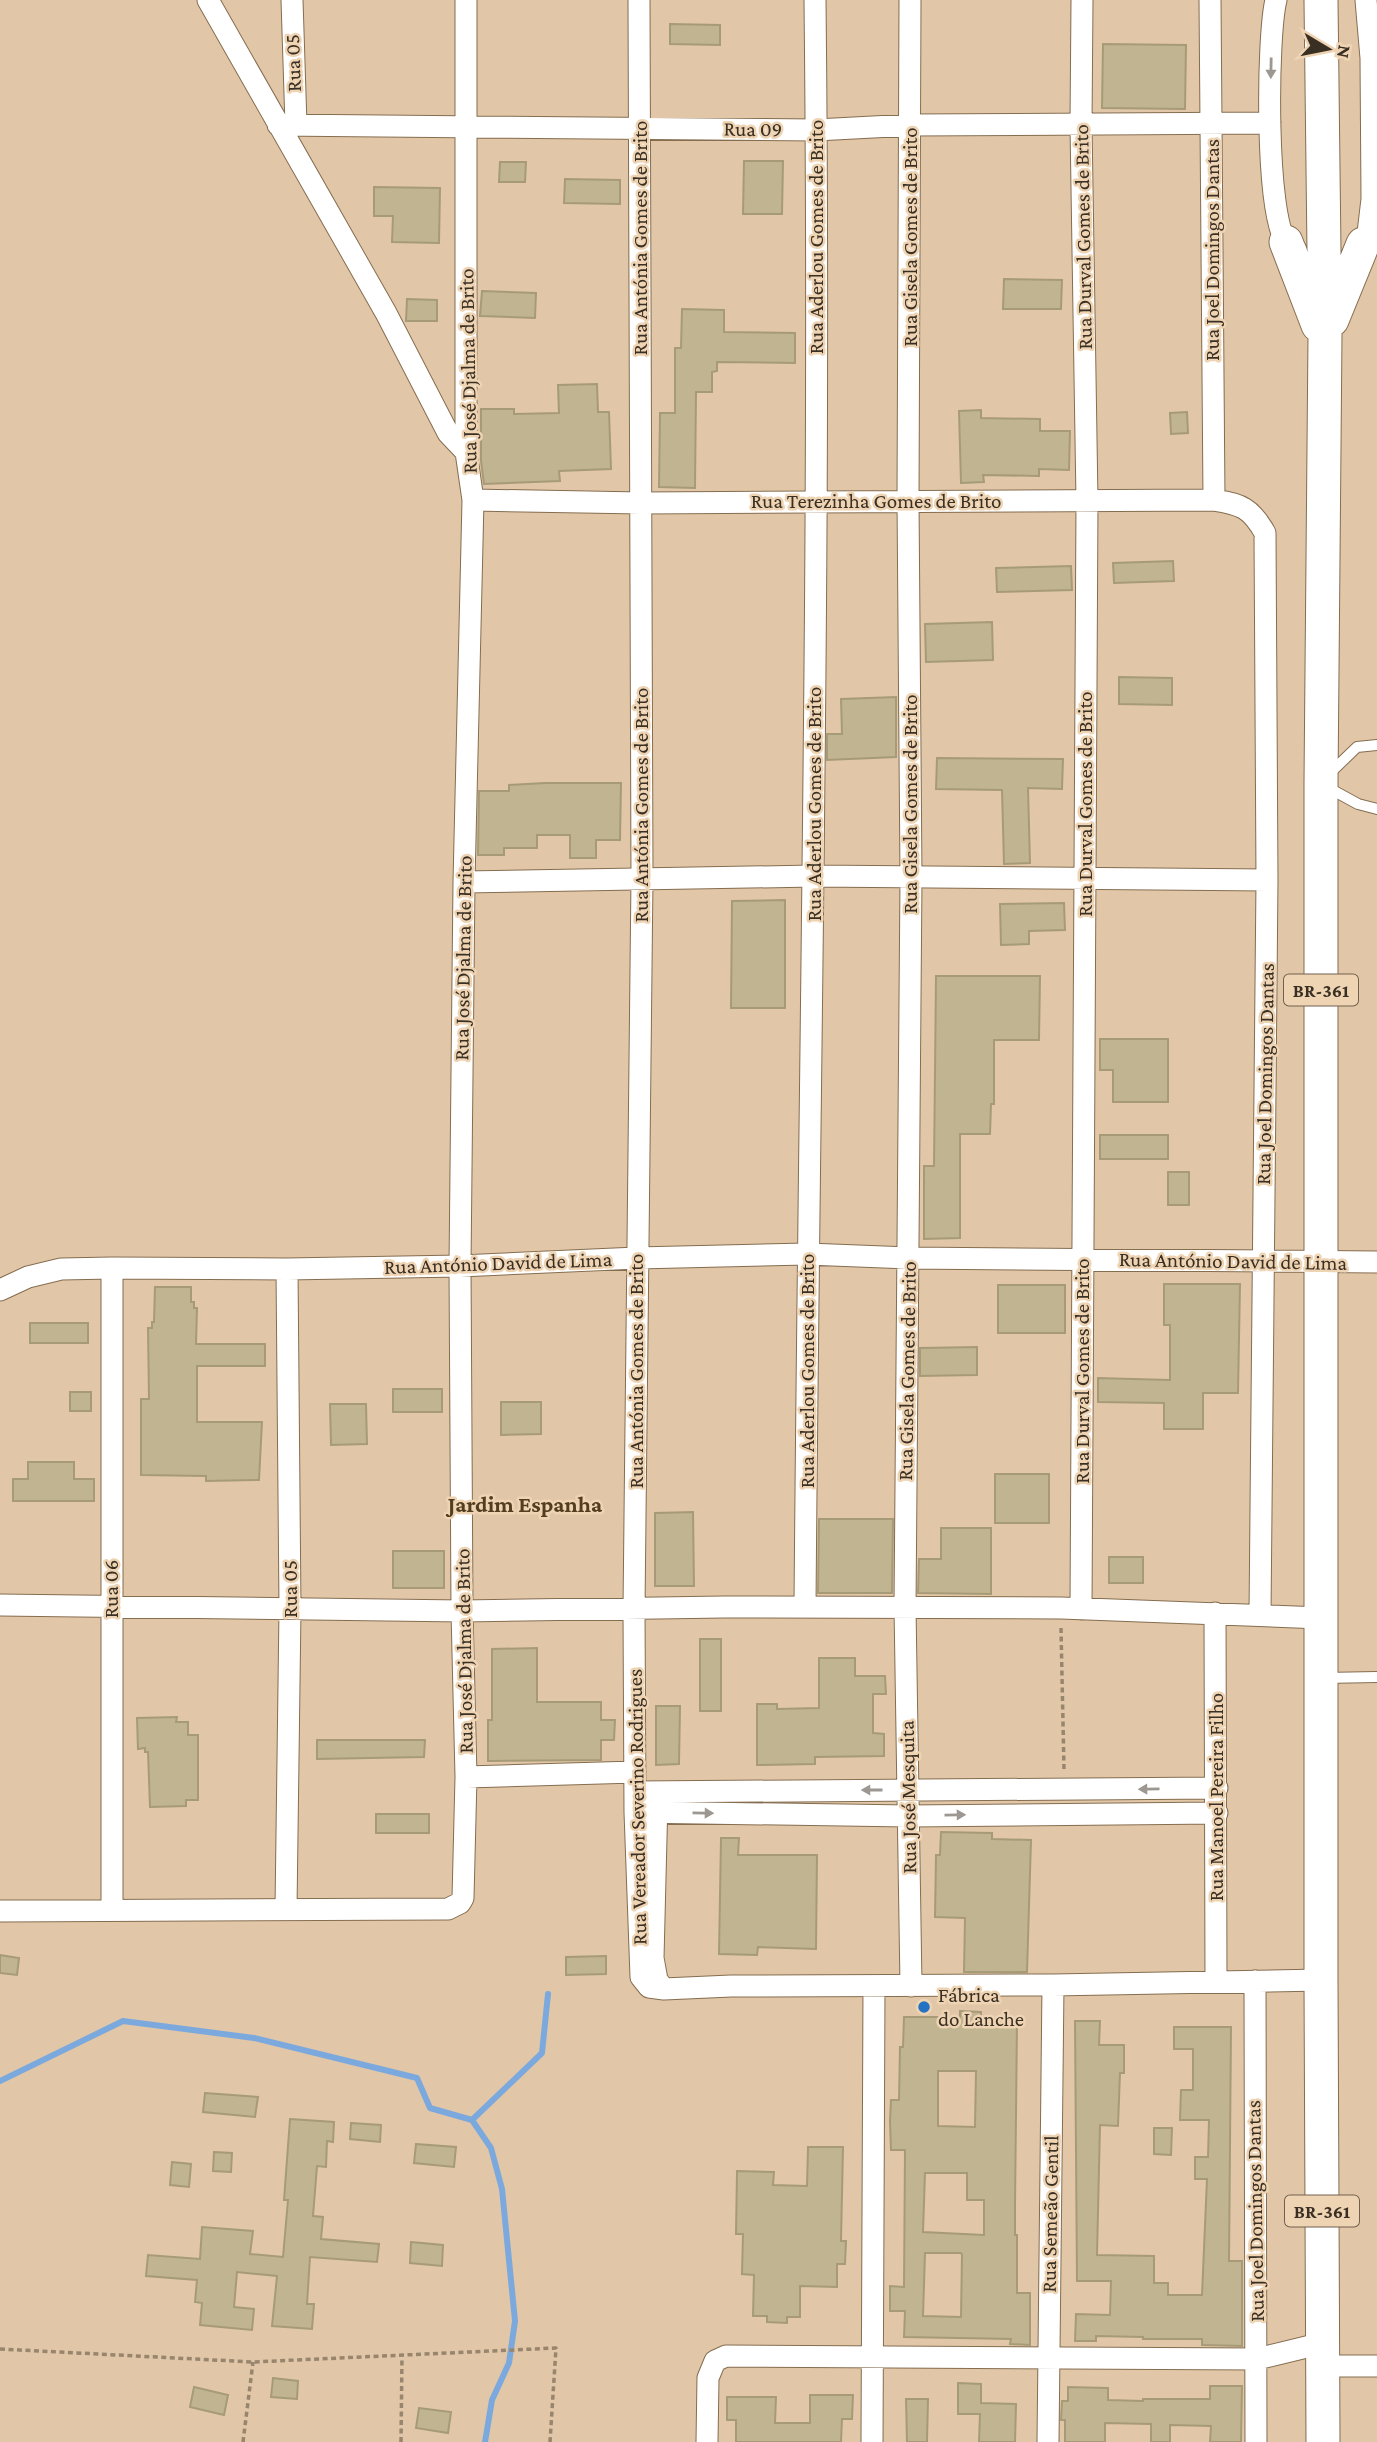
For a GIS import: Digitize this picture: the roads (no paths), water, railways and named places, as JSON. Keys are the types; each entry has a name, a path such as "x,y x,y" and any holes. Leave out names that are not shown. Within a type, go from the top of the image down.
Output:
{"main road":[{"name":"BR-361","path":"1321,0 1325,262 1321,783 1323,2442"},
{"path":"1286,243 1325,340"},
{"path":"1325,340 1363,244"}],"street":[{"path":"208,0 287,125 448,433 466,452"},
{"name":"Rua 05","path":"287,125 292,0"},
{"name":"Rua José Djalma de Brito","path":"286,1909 449,1909 460,1903 465,1891 460,1266 464,882 473,500 466,452 466,0"},
{"name":"Rua Antónia Gomes de Brito","path":"634,1609 642,878 639,0"},
{"name":"Rua Aderlou Gomes de Brito","path":"805,1607 807,1254 814,876 815,0"},
{"name":"Rua Gisela Gomes de Brito","path":"905,1607 911,878 908,500 910,0"},
{"name":"Rua Durval Gomes de Brito","path":"1071,1608 1083,1258 1087,501 1082,0"},
{"name":"Rua Joel Domingos Dantas","path":"1210,0 1214,500"},
{"path":"1276,0 1272,29 1270,123 1271,170 1280,227 1286,243 1312,260 1325,262 1340,261 1350,256 1363,244 1368,233 1372,199 1374,58 1366,0"},
{"name":"Rua 09","path":"287,125 816,130 911,125 1270,123"},
{"name":"Rua Terezinha Gomes de Brito","path":"473,500 641,503 1214,500 1233,503 1247,509 1258,520 1265,533"},
{"name":"Rua Joel Domingos Dantas","path":"1260,1615 1267,880 1265,533"},
{"path":"464,882 814,876 1267,880"},
{"name":"Rua António David de Lima","path":"1,1290 28,1277 61,1269 460,1266 807,1254 909,1258 1377,1262"},
{"name":"Rua 06","path":"112,1268 112,1909"},
{"name":"Rua 05","path":"286,1909 290,1609 287,1269"},
{"path":"0,1605 462,1611 805,1607 1071,1608 1321,1618"},
{"name":"Rua José Mesquita","path":"905,1607 911,1986"},
{"name":"Rua Vereador Severino Rodrigues","path":"634,1609 639,1971 649,1987 664,1989"},
{"name":"Rua Manoel Pereira Filho","path":"1215,1613 1216,1981"},
{"path":"466,1777 635,1792 657,1802 908,1816 1217,1813"},
{"path":"657,1802 908,1789 1217,1788"},
{"name":"Rua Vereador Severino Rodrigues","path":"657,1802 653,1958 657,1980 664,1989"},
{"path":"0,1911 286,1909"},
{"name":"Rua Joel Domingos Dantas","path":"1255,1980 1256,2442"},
{"path":"664,1989 1321,1980"},
{"name":"Rua Semeão Gentil","path":"1048,2442 1053,1985"},
{"path":"872,2442 874,1987"},
{"path":"707,2442 708,2378 715,2361 726,2356 1257,2360 1323,2355 1377,2366"}],"lane":[{"path":"1377,745 1357,747 1321,783 1358,804 1377,809"},
{"path":"1321,1678 1377,1677"}],"waterway":[{"path":"0,2081 123,2021 254,2038 417,2078 430,2108 472,2120 542,2053 548,1994"},
{"path":"472,2120 491,2148 502,2189 515,2321 509,2363 492,2400 485,2442"}],"place":[{"name":"Fábrica do Lanche","path":"924,2007"}],"district":[{"name":"Jardim Espanha","path":"525,1504"}]}
